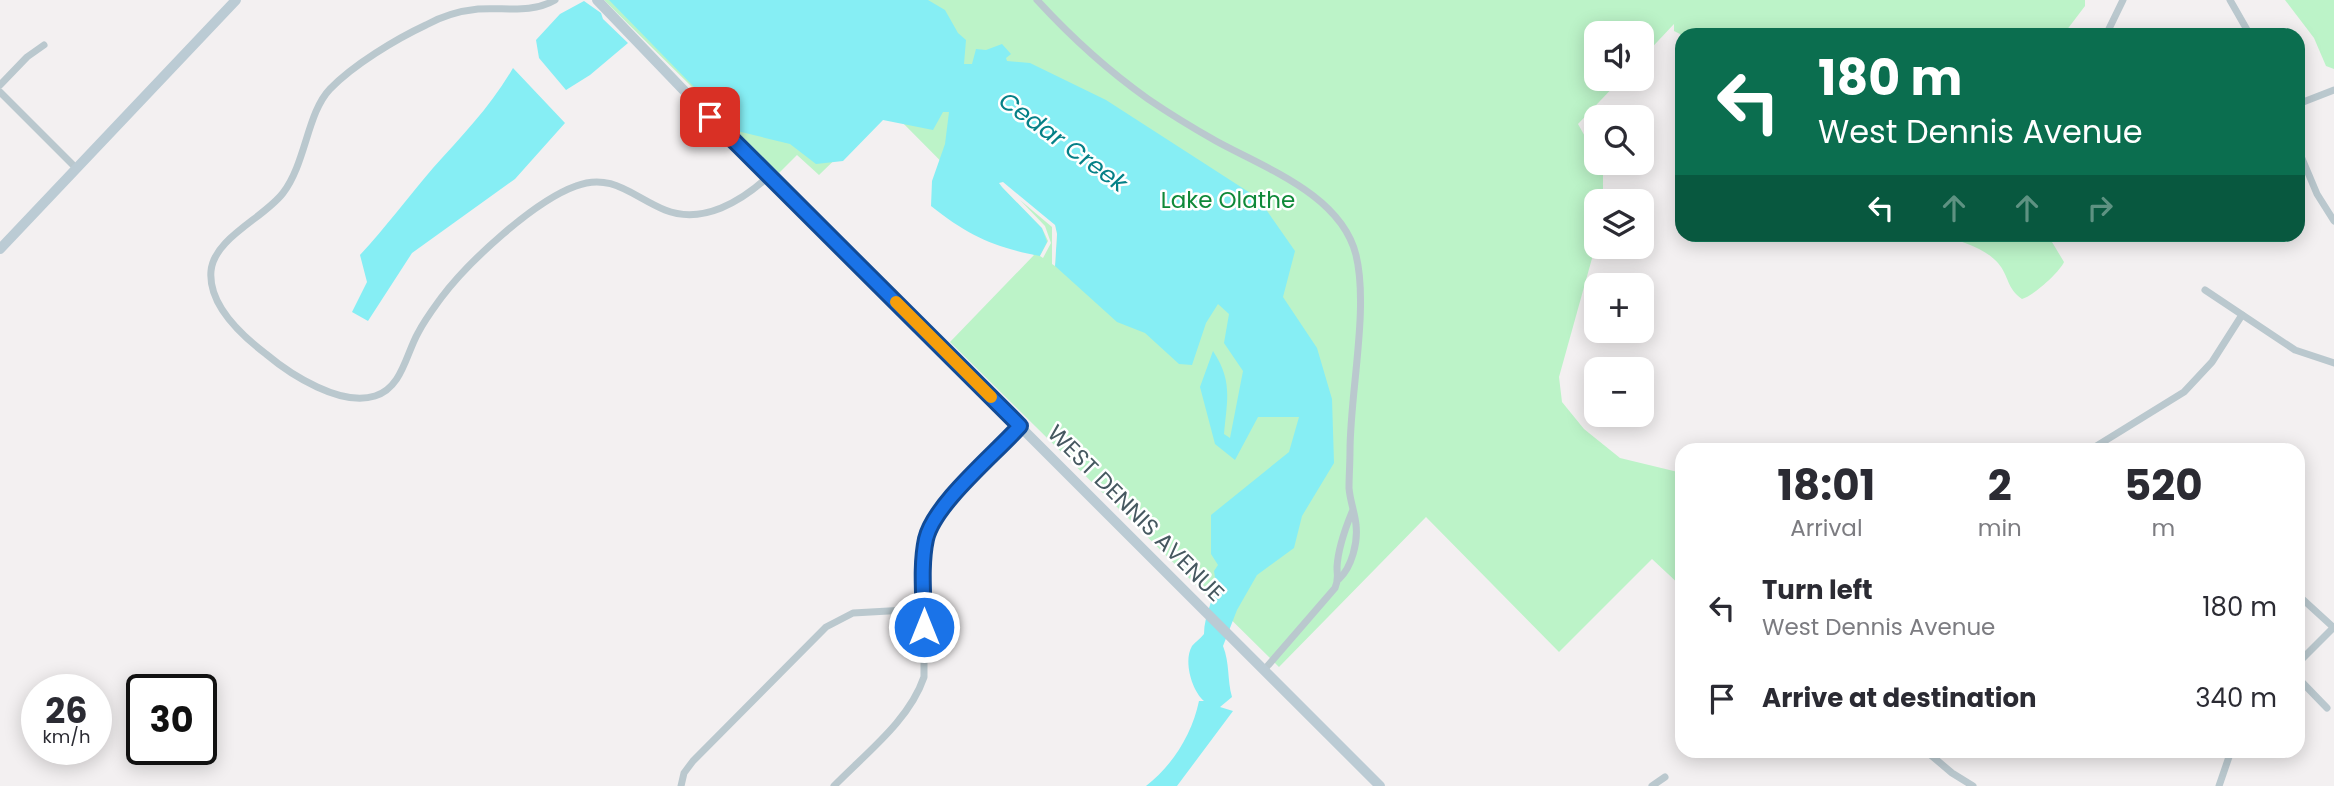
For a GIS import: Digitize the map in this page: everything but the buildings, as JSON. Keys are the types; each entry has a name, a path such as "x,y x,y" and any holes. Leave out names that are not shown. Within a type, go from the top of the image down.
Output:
{"street":[{"path":"0,248 236,0"},
{"path":"555,0 528,9 477,9 453,13 434,21 367,61 330,89 318,107 299,165 289,184 271,208 221,247 212,264 212,287 222,309 255,345 274,361 321,388 359,399 374,397 383,393 397,378 421,327 463,271 524,218 569,188 591,182 617,184 663,210 692,214 728,205 769,176"},
{"name":"WEST DENNIS AVENUE","path":"597,0 769,176 1380,786"},
{"path":"1037,0 1088,51 1133,88 1191,126 1307,192 1337,218 1357,259 1360,298 1350,412 1349,489 1356,525 1352,560 1347,572 1339,579 1327,600 1264,670"},
{"path":"2109,28 2123,0"},
{"path":"2230,0 2246,28"},
{"path":"0,85 27,57 44,45"},
{"path":"2305,101 2334,90"},
{"path":"0,92 76,168"},
{"path":"2305,166 2317,194 2334,221"},
{"path":"2205,290 2295,350 2334,363"},
{"path":"2101,443 2184,392 2212,362 2242,315"},
{"path":"834,786 908,710 918,695 924,677 924,554 934,520 1020,426"},
{"path":"1339,579 1337,568 1352,512"},
{"path":"2305,601 2334,627 2305,656"},
{"path":"681,786 684,773 693,761 826,627 853,613 924,609"},
{"path":"2305,685 2328,708"},
{"path":"1934,758 1973,786"},
{"path":"2219,786 2229,758"},
{"path":"1652,786 1665,777"}],"green space":[{"name":"Lake Olathe","path":"604,0 2085,0 2085,6 2068,28 1675,28 1675,32 1674,24 1654,45 1654,21 1584,21 1584,91 1610,91 1596,105 1584,105 1584,118 1578,124 1584,135 1584,175 1603,175 1603,189 1584,189 1584,259 1592,259 1588,273 1584,273 1584,287 1559,377 1562,402 1584,429 1620,458 1675,471 1675,580 1652,559 1559,652 1426,517 1279,667 950,342 1034,255 888,108 819,175 797,155 779,173"},
{"path":"2285,0 2334,0 2334,69 2326,66 2314,38"},
{"path":"1962,242 2052,242 2064,262 2045,284 2022,299 2013,291 1998,263 1980,249"}],"water":[{"name":"Lake Olathe","path":"609,0 928,0 945,10 958,33 966,40 964,64 972,64 976,49 986,50 1002,44 1011,54 1006,58 1007,61 1030,63 1106,100 1258,198 1295,251 1283,297 1317,348 1332,399 1334,463 1302,516 1294,548 1257,575 1237,610 1223,646 1232,697 1220,707 1233,711 1177,786 1146,786 1173,759 1192,725 1199,701 1204,701 1193,683 1188,660 1192,646 1204,634 1215,587 1214,571 1218,565 1211,554 1211,515 1289,452 1299,417 1258,417 1235,460 1215,444 1200,387 1213,351 1226,381 1224,434 1230,438 1243,371 1224,343 1229,314 1218,304 1206,323 1192,365 1179,364 1145,333 1117,322 1055,266 1055,225 1002,187 1042,228 1047,242 1040,256 1008,249 982,239 931,206 932,181 945,144 949,112 943,112 933,130 883,120 843,161 816,164 790,144 737,131"},
{"path":"584,1 601,13 603,19 628,43 590,75 566,90 539,58 536,40 560,14"},
{"path":"513,68 565,123 515,179 412,253 368,321 352,312 367,282 360,255 476,120"}],"pier":[{"path":"1003,182 1055,225 1055,266 1052,264 1052,227 1020,200 1045,226 1051,243 1043,258 1040,256 1048,241 1042,228 999,183"}],"slow traffic":[{"path":"896,302 991,397"}],"route":[{"path":"710,117 1020,426 940,511 928,532 924,554 924,627"}],"water label":[{"name":"Cedar Creek","path":"1063,142"}]}
